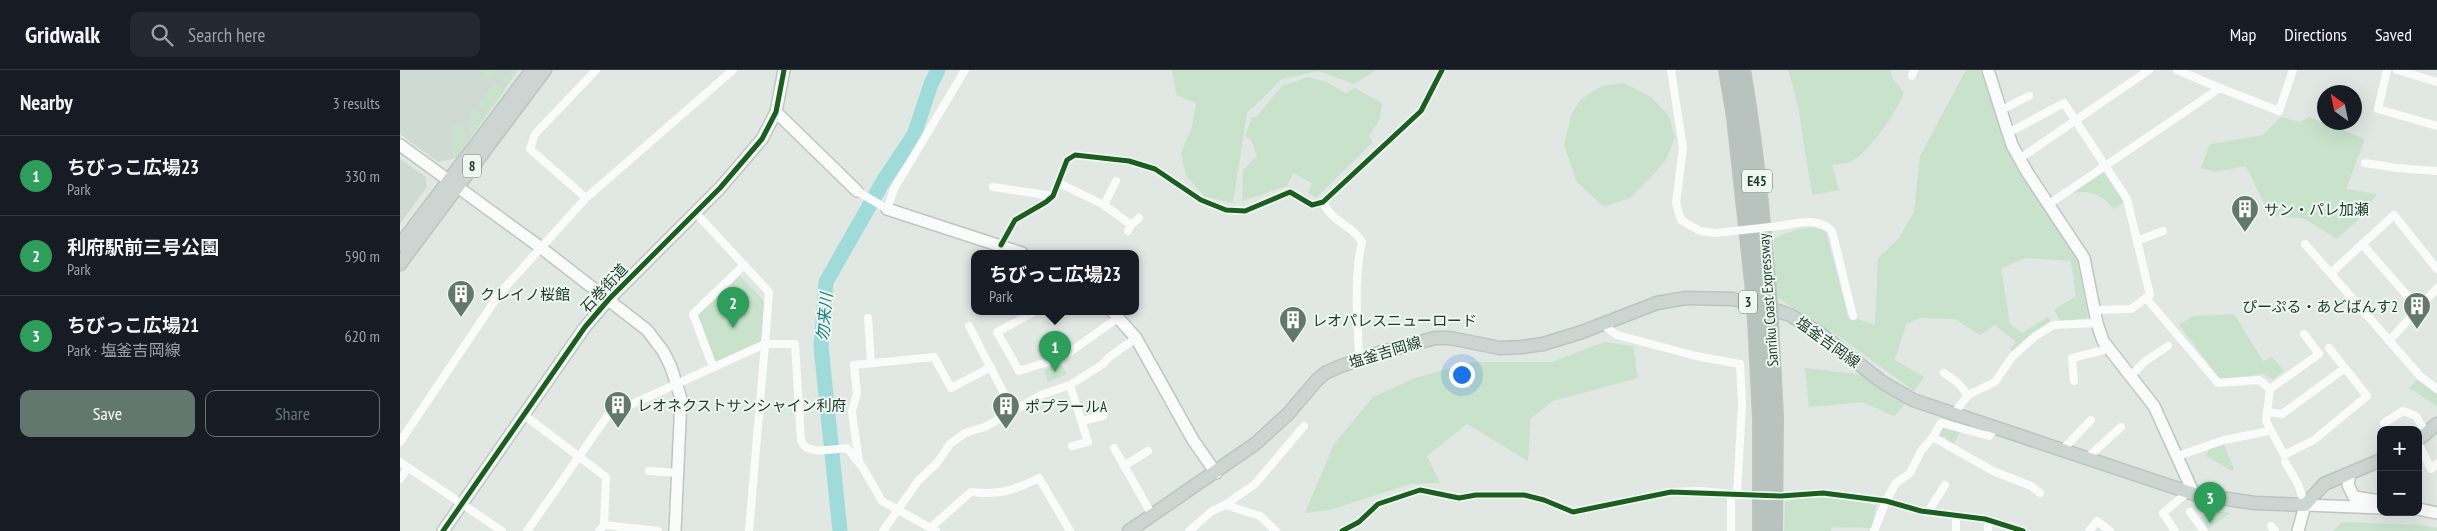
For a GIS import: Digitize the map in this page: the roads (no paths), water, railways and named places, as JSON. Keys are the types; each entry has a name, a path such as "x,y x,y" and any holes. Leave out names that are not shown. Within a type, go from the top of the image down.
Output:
{"highway":[{"name":"Sanriku Coast Expressway","path":"1727,70 1761,291 1775,417 1774,531"},
{"name":"Sanriku Coast Expressway","path":"1742,70 1750,115 1762,219 1761,291"},
{"name":"Sanriku Coast Expressway","path":"1761,531 1763,320"}],"main road":[{"name":"8","path":"400,264 452,184 532,70"},
{"name":"8","path":"400,245 545,70"},
{"name":"塩釜吉岡線","path":"1129,531 1216,472 1275,427 1325,373 1358,360 1426,340 1443,337 1500,348 1543,344 1657,303 1686,298 1733,299 1760,305 1790,315 1814,330 1882,382 1905,396 1953,415 1996,427 2191,493 2254,503 2305,505"},
{"path":"2422,438 2437,424"},
{"path":"2305,505 2324,484 2377,462"}],"street":[{"path":"586,198 530,148 535,134 596,70"},
{"path":"400,442 500,292 540,246 586,198 733,70"},
{"name":"石巻街道","path":"443,531 585,327 609,299 745,160 762,139 776,112 784,70"},
{"path":"886,208 894,189 955,90 965,70"},
{"path":"1001,245 1015,220 1053,196 1067,160 1075,155 1130,161 1155,169 1201,200 1226,210 1245,211 1290,192 1312,205 1323,202 1420,111 1442,70"},
{"path":"1671,70 1683,148 1676,203 1681,220 1700,231 1716,233 1812,222 1821,223 1832,232 1836,239 1853,316"},
{"path":"1988,70 2008,133 2019,159 2084,258 2097,322 2108,349 2154,406 2178,456 2191,493 2163,514 2175,531"},
{"path":"2019,159 2149,70"},
{"path":"2177,70 2280,112 2292,70"},
{"path":"2202,79 2204,70"},
{"path":"2387,70 2378,109 2437,126"},
{"path":"2397,70 2437,82"},
{"path":"2049,204 2220,88"},
{"path":"2001,110 2029,96"},
{"path":"2008,133 2064,103 2074,121 2127,199 2150,295 2130,309 2095,310"},
{"path":"776,112 856,191 886,208 1014,250"},
{"path":"400,145 540,246 609,299 647,330 663,351 677,383 681,399 682,420 675,531"},
{"path":"2365,163 2437,171"},
{"path":"1104,205 1116,182"},
{"path":"1059,183 1104,205 1129,228 1139,218"},
{"path":"993,187 1053,196"},
{"path":"1323,202 1328,214 1359,236 1362,242 1359,256 1357,289 1358,360"},
{"path":"695,212 769,292 749,531"},
{"path":"2330,274 2394,215 2437,269"},
{"path":"2137,240 2163,231"},
{"path":"2305,244 2420,376 2437,389"},
{"path":"2362,244 2418,308"},
{"path":"713,367 693,314 744,265"},
{"path":"2389,341 2437,288"},
{"path":"2146,298 2218,383 2259,380 2270,389"},
{"path":"1029,315 997,332 1019,372 1063,357 1115,315"},
{"path":"1117,315 1136,338 1193,440 1216,472"},
{"path":"868,318 871,364"},
{"path":"1953,415 1968,396 1992,385 2022,347 2053,325 2097,322"},
{"path":"1602,324 1617,335 1696,356 1740,364 1742,404 1737,495 1731,531"},
{"path":"969,326 1014,411"},
{"path":"2304,334 2319,354 2270,389 2266,421 2269,431 2284,455 2314,440 2367,396 2330,348"},
{"path":"883,531 918,481 937,463 950,444 965,433 985,427 1041,395 1070,385 1103,364 1108,358 1136,338"},
{"path":"527,531 608,415 765,344 795,344 800,441 806,448 816,450 847,448 859,462 882,501 896,511 933,529 971,492 994,494 1015,490 1039,478 1070,531"},
{"path":"2131,376 2144,362 2168,346"},
{"path":"2072,358 2108,349"},
{"path":"2065,353 2072,358 2074,381"},
{"path":"859,462 852,411 857,393 854,365 934,357 950,388"},
{"path":"942,392 991,367"},
{"path":"2267,412 2282,414 2345,368"},
{"path":"1944,373 1957,382 1968,396"},
{"path":"1070,385 1088,442 1072,446"},
{"path":"2384,423 2403,411 2416,416 2418,426"},
{"path":"524,415 606,477 602,528 658,531"},
{"path":"1082,421 1103,416"},
{"path":"2062,450 2091,420"},
{"path":"1874,531 1886,501 1896,483 1910,473 1921,451 1942,423 1989,436 1996,427"},
{"path":"1189,531 1212,511 1225,505 1255,484 1304,426"},
{"path":"2086,458 2121,427"},
{"path":"2178,456 2224,440 2269,431"},
{"path":"1933,437 1993,471 2032,486 2040,493"},
{"path":"2422,442 2431,470 2437,464"},
{"path":"1114,448 1152,515"},
{"path":"1124,466 1148,451"},
{"path":"400,462 502,531"},
{"path":"2285,462 2298,484 2305,505 2298,531"},
{"path":"400,479 408,468"},
{"path":"649,471 678,473"},
{"path":"2350,473 2348,485 2354,497 2377,500"},
{"path":"1928,512 1945,485"},
{"path":"1342,531 1359,522 1378,504 1420,490 1459,498 1476,495 1524,495 1544,500 1573,512 1671,492 1700,491 1737,495 1781,496 1823,493 1886,501 1928,512 1988,520 2023,531"},
{"path":"1225,505 1260,516 1276,531"},
{"path":"2305,505 2377,508"},
{"path":"2422,510 2437,513"},
{"path":"2190,512 2204,531"},
{"path":"1956,516 1956,531"},
{"path":"1988,520 1988,531"},
{"path":"2089,531 2097,521 2110,531"}],"waterway":[{"name":"勿来川","path":"840,531 821,347 826,282 884,180 914,135 931,84 938,70"}],"place":[{"name":"サン・パレ加瀬","path":"2245,233"},
{"name":"クレイノ桜館","path":"461,318"},
{"name":"利府駅前三号公園","path":"733,328"},
{"name":"ぴーぷる・あどばんす2","path":"2417,330"},
{"name":"レオパレスニューロード","path":"1293,344"},
{"name":"ちびっこ広場23","path":"1055,372"},
{"name":"レオネクストサンシャイン利府","path":"618,429"},
{"name":"ポプラールA","path":"1006,430"},
{"name":"ちびっこ広場21","path":"2210,523"}]}
